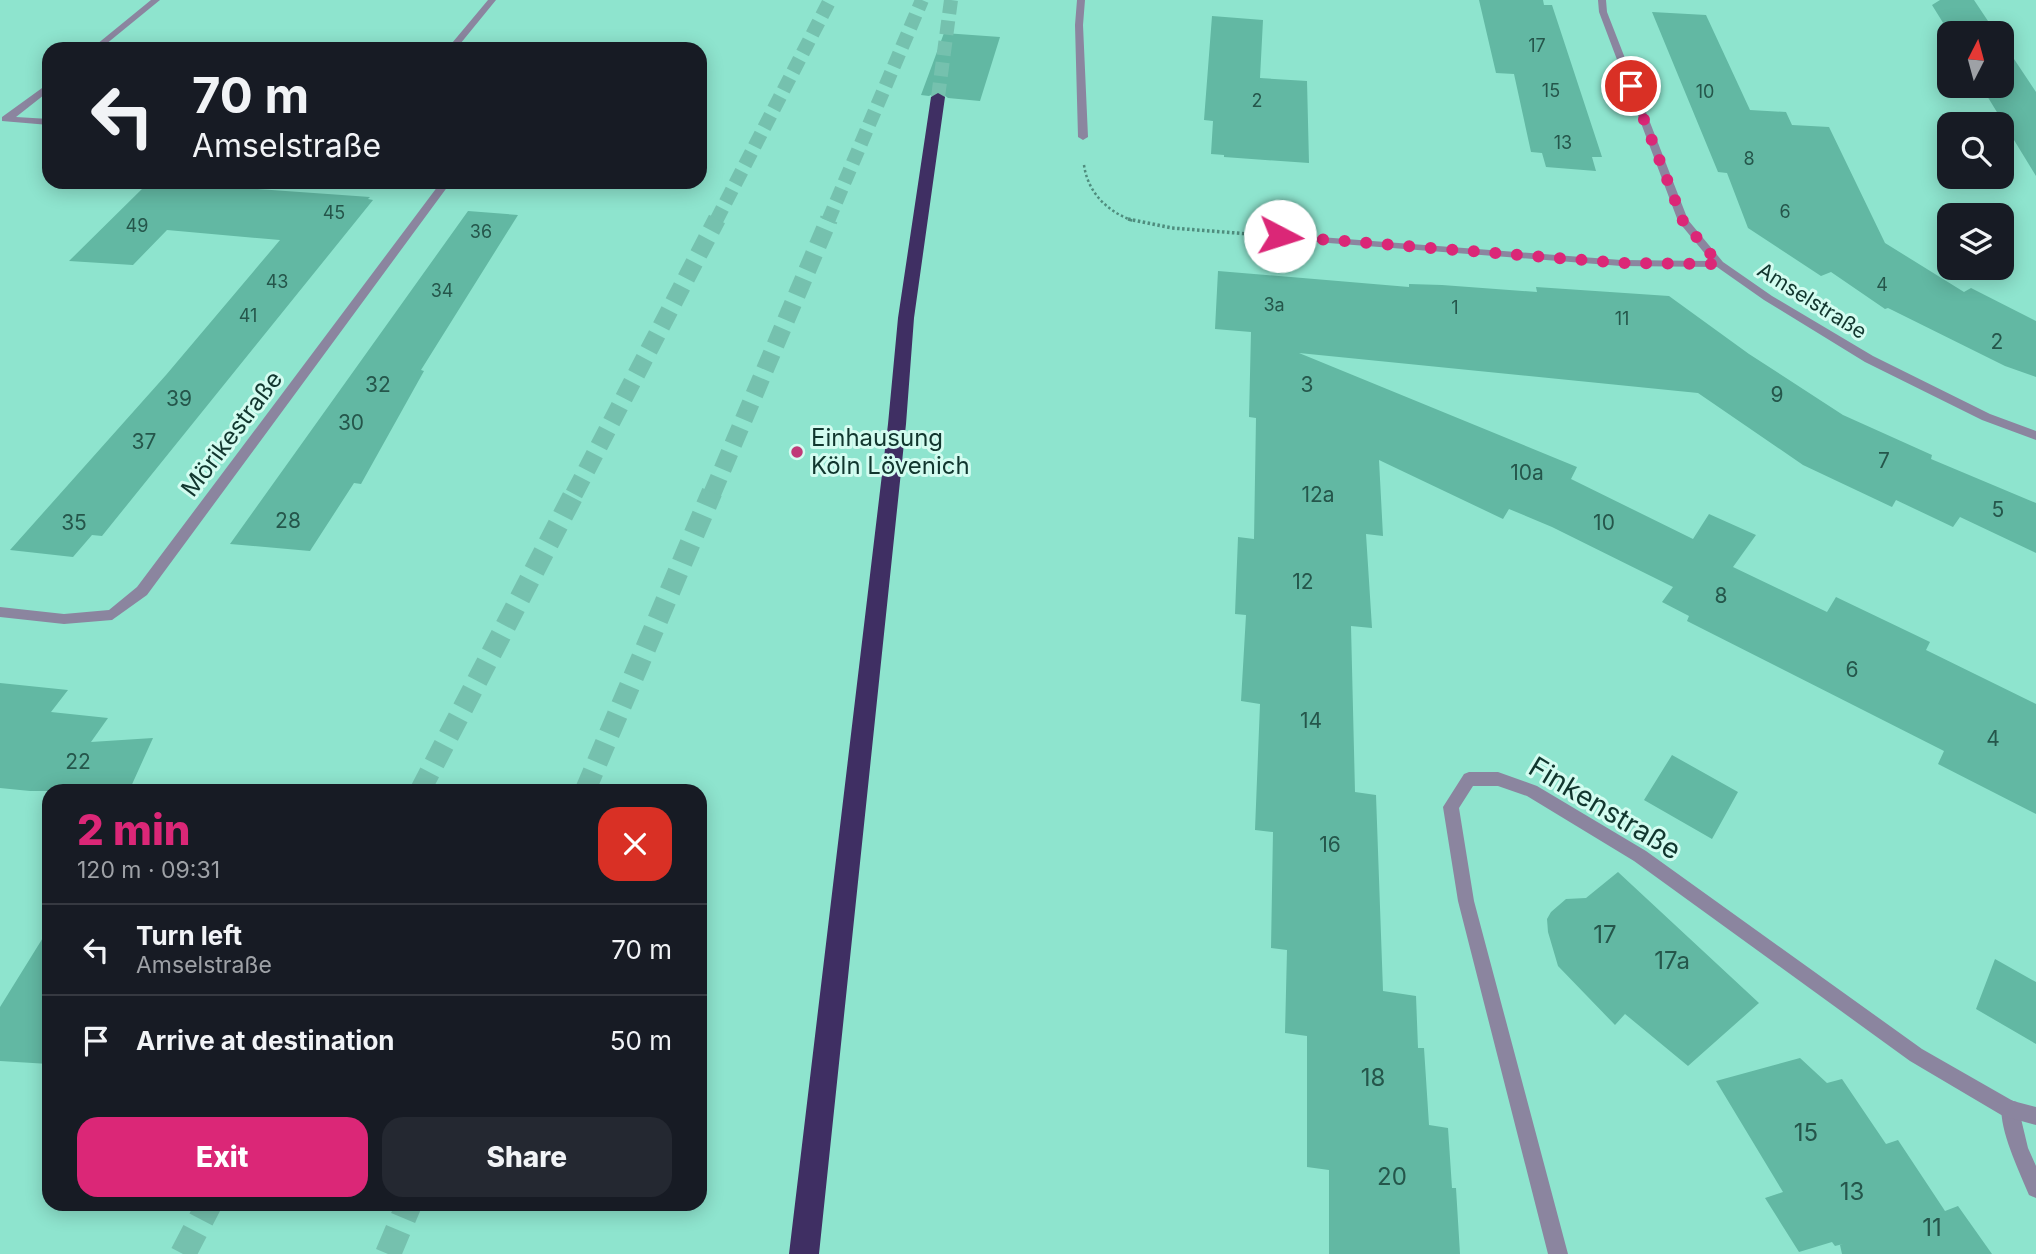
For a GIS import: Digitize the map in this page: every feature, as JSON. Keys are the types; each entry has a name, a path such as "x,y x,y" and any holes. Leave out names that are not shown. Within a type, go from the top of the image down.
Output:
{"highway":[{"path":"804,1254 897,424 906,318 938,97"}],"street":[{"path":"104,42 156,0"},
{"path":"457,42 492,0"},
{"path":"1081,0 1079,25 1083,136"},
{"name":"Amselstraße","path":"1602,0 1603,12 1683,221 1719,264 1869,359 1986,417 2036,436"},
{"path":"4,119 42,91"},
{"path":"4,119 42,122"},
{"name":"Mörikestraße","path":"0,612 64,619 112,615 142,591 441,189"},
{"path":"1307,239 1621,263 1719,264"},
{"name":"Finkenstraße","path":"1558,1254 1466,901 1451,807 1469,779 1498,779 1532,791 1640,856 1916,1055 2010,1109 2036,1116"},
{"path":"2010,1109 2019,1149 2036,1188"}],"path":[{"path":"1083,136 1084,171 1091,192 1119,215 1142,223 1307,239"}],"building":[{"path":"1479,0 1543,0 1544,5 1552,5 1602,157 1592,157 1596,171 1546,167 1542,153 1531,152 1514,74 1496,73"},
{"path":"1940,0 1974,0 1988,21 1942,21 1932,5"},
{"path":"1652,12 1706,15 1750,110 1786,112 1792,125 1829,127 1885,243 1937,275 1937,280 1945,280 1964,292 1971,288 2036,321 2036,377 2005,366 1888,308 1885,309 1831,272 1821,276 1748,228 1727,173 1718,172"},
{"path":"1212,16 1263,20 1260,78 1307,81 1309,163 1211,154 1213,121 1204,120"},
{"path":"944,33 1000,37 980,101 948,98 939,91 929,96 921,95"},
{"path":"2014,59 2036,92 2036,176 2014,140 2014,112 1997,112 1988,98 2014,98"},
{"path":"142,189 258,189 370,197 368,199 373,200 102,536 92,535 73,557 10,550 166,375 280,240 167,230 133,265 69,261"},
{"path":"468,211 518,215 421,370 424,371 361,484 354,483 310,551 230,544"},
{"path":"1218,271 1409,287 1409,284 1442,285 1537,292 1536,287 1669,296 1749,354 1843,415 1932,455 1931,459 2036,503 2036,553 1960,517 1953,527 1896,500 1892,507 1803,465 1698,393 1299,353 1577,467 1571,479 1693,539 1709,514 1756,535 1733,567 1827,612 1836,597 1930,642 1926,650 2036,704 2036,814 1938,764 1944,751 1687,621 1689,616 1662,602 1673,587 1552,527 1509,509 1503,519 1379,460 1383,536 1366,534 1372,628 1351,626 1355,792 1376,795 1383,991 1416,996 1418,1048 1424,1048 1429,1125 1448,1128 1452,1188 1456,1188 1460,1254 1329,1254 1329,1170 1307,1167 1307,1036 1285,1033 1287,950 1271,948 1273,832 1255,830 1260,704 1241,701 1246,615 1235,614 1238,537 1254,539 1256,418 1249,417 1251,332 1215,329"},
{"path":"0,683 68,690 51,712 108,718 91,742 153,738 132,784 42,784 42,791 0,788"},
{"path":"1672,755 1738,792 1712,839 1644,800"},
{"path":"1618,872 1759,1003 1688,1066 1625,1014 1615,1025 1558,966 1548,932 1547,919 1551,912 1566,899 1586,898"},
{"path":"42,939 42,1064 0,1061 0,1007"},
{"path":"1995,959 2036,982 2036,1044 1976,1009"},
{"path":"1800,1058 1827,1083 1842,1079 1886,1144 1898,1140 1945,1211 1958,1206 1992,1254 1842,1254 1840,1245 1843,1244 1835,1246 1832,1242 1799,1252 1765,1198 1783,1192 1716,1081"}],"tunnel":[{"path":"716,221 830,0"},
{"path":"828,221 922,0"},
{"path":"938,97 951,0"},
{"path":"574,494 717,219"},
{"path":"712,494 829,219"},
{"path":"424,784 575,492"},
{"path":"588,784 712,492"},
{"path":"183,1254 205,1211"},
{"path":"388,1254 406,1211"}],"place":[{"name":"Einhausung Köln Lövenich","path":"797,452"}],"route":[{"path":"1280,236 1621,263 1719,264 1683,221 1631,86"}]}
